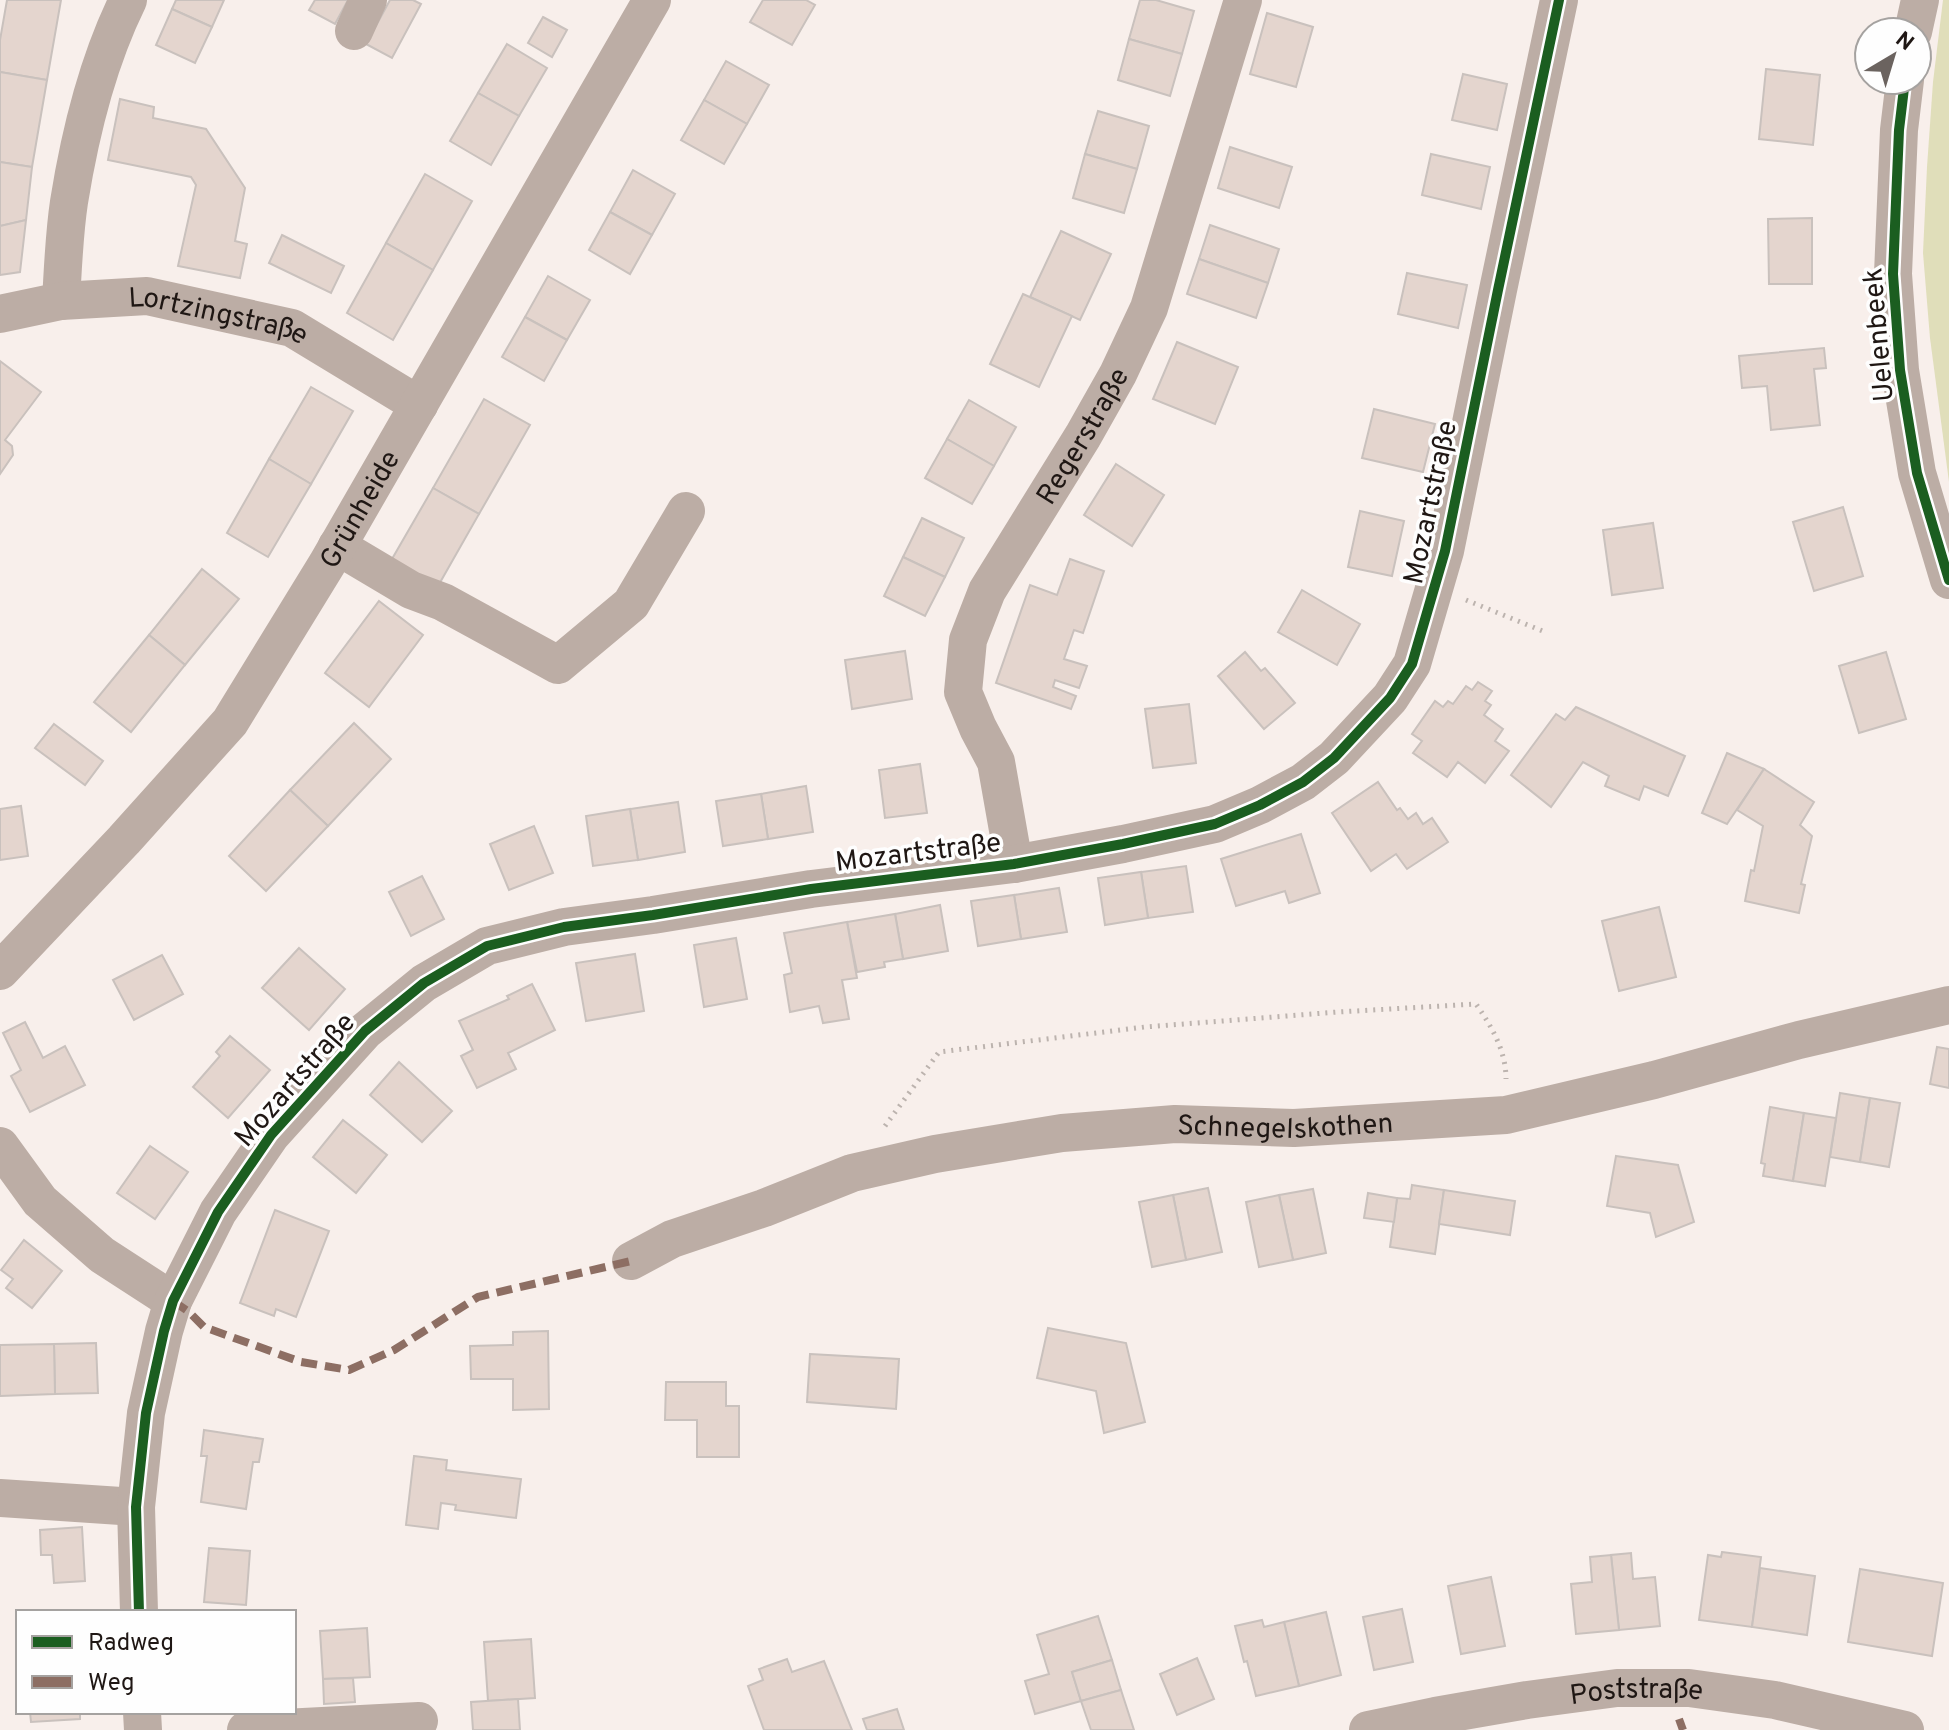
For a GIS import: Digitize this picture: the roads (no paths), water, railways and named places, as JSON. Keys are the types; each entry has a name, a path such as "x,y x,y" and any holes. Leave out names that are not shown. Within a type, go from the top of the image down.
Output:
{"street":[{"path":"61,301 69,204 88,106 115,27 128,0"},
{"name":"Grünheide","path":"0,971 230,722 337,546 652,0"},
{"name":"Regerstraße","path":"1014,864 996,762 963,692 968,640 987,591 1083,436 1118,374 1149,308 1243,0"},
{"name":"Mozartstraße","path":"139,1610 136,1507 146,1413 173,1301 218,1212 271,1135 365,1031 424,983 487,946 564,927 811,889 1014,864 1215,824 1303,782 1334,758 1390,698 1412,664 1445,551 1559,0"},
{"name":"Uelenbeek","path":"1903,96 1893,274 1900,370 1917,473 1949,580"},
{"name":"Lortzingstraße","path":"0,314 61,301 147,296 292,328 419,405"},
{"path":"337,546 411,590 443,602 558,665 631,604 686,511"},
{"name":"Schnegelskothen","path":"631,1261 672,1239 764,1208 852,1173 935,1154 1062,1133 1175,1124 1294,1128 1506,1115 1949,1005"},
{"path":"0,1146 40,1201 102,1255 173,1301"},
{"path":"0,1498 136,1507"},
{"name":"Poststraße","path":"1368,1730 1527,1700 1617,1688 1689,1688 1775,1700 1905,1730"},
{"path":"246,1730 419,1721"}]}
